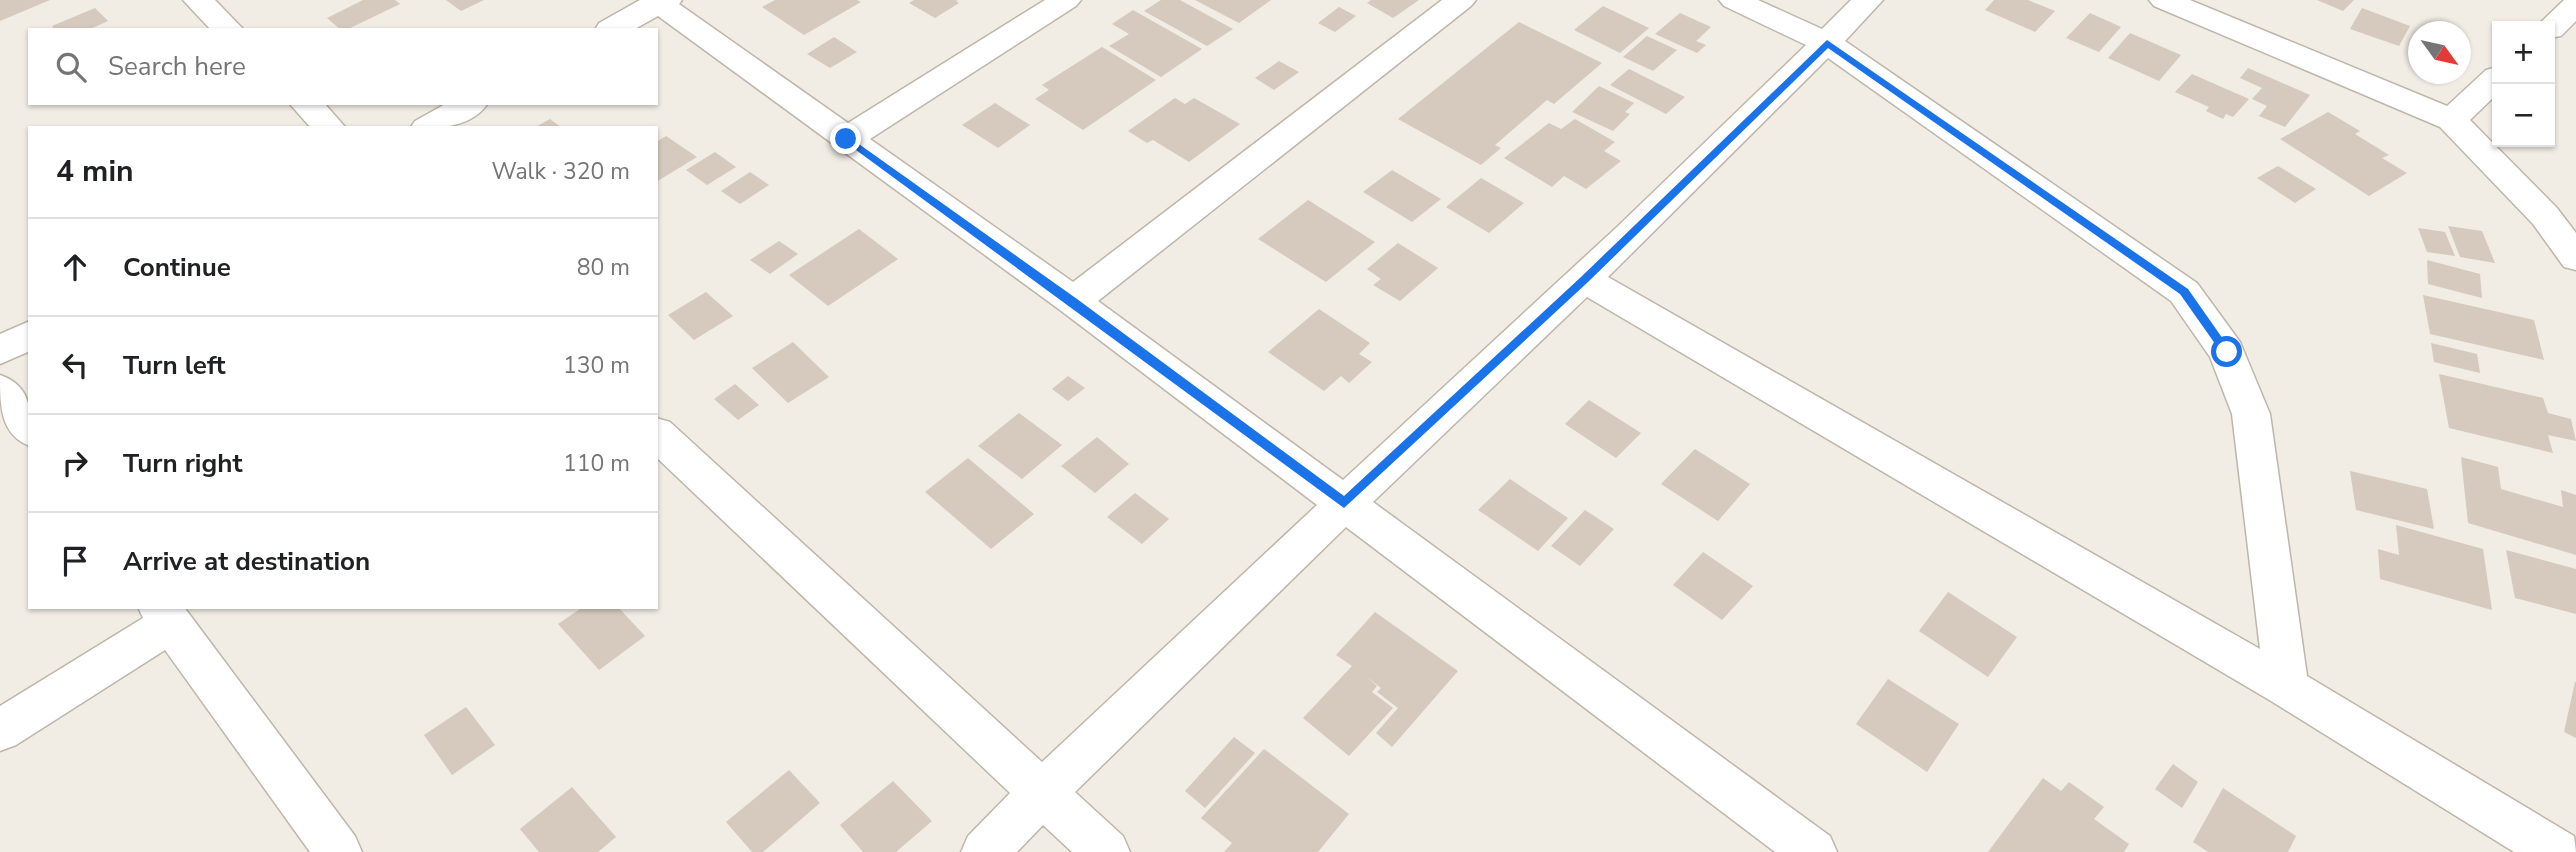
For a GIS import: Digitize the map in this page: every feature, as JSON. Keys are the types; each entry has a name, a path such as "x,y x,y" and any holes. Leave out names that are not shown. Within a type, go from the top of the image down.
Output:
{"street":[{"path":"198,0 227,28"},
{"path":"846,139 1066,0"},
{"path":"1073,301 1461,0"},
{"path":"1734,0 1827,43 2184,292 2227,352 2251,414 2287,687"},
{"path":"985,852 1042,791 1584,279 1868,0"},
{"path":"2164,0 2451,120 2545,216 2576,258"},
{"path":"614,28 661,1 846,139 1073,301 1813,852"},
{"path":"2555,24 2576,5"},
{"path":"2451,120 2492,82"},
{"path":"306,105 328,126"},
{"path":"430,126 468,105"},
{"path":"1584,279 2287,687 2557,852"},
{"path":"0,350 28,336"},
{"path":"0,390 28,428"},
{"path":"658,435 1106,852"},
{"path":"0,730 165,615 338,852"}],"building":[{"path":"0,0 50,0 0,21"},
{"path":"363,0 395,0 400,4 350,28 339,28 327,18"},
{"path":"446,0 484,0 461,11"},
{"path":"775,0 861,2 804,35 762,7"},
{"path":"914,0 958,0 956,1 959,3 935,18 909,3"},
{"path":"1161,0 1180,0 1233,29 1207,46 1144,11"},
{"path":"1195,0 1271,0 1239,23"},
{"path":"1371,0 1419,0 1393,18 1367,3"},
{"path":"1994,0 2028,0 2055,11 2035,32 1985,10"},
{"path":"2317,0 2354,0 2343,11"},
{"path":"1603,6 1649,28 1620,53 1574,30"},
{"path":"1339,7 1356,16 1335,32 1318,23"},
{"path":"95,8 108,21 92,28 52,26"},
{"path":"2362,8 2408,25 2399,46 2350,29"},
{"path":"1133,10 1202,49 1161,77 1109,46 1129,34 1112,24"},
{"path":"1680,13 1711,27 1696,41 1706,45 1697,53 1655,34"},
{"path":"2090,13 2121,27 2099,52 2066,38"},
{"path":"1519,22 1602,63 1554,104 1547,100 1495,145 1501,148 1481,165 1398,119"},
{"path":"2130,33 2181,55 2159,81 2108,58"},
{"path":"1647,36 1677,50 1653,71 1623,57"},
{"path":"834,37 857,52 830,68 807,54"},
{"path":"1102,47 1156,80 1083,130 1035,99 1049,90 1042,85"},
{"path":"1279,61 1299,72 1274,90 1255,78"},
{"path":"2248,68 2310,95 2285,127 2259,116 2267,106 2252,99 2262,88 2240,78"},
{"path":"1629,69 1685,97 1666,114 1610,85"},
{"path":"2192,74 2249,99 2233,117 2226,114 2223,119 2206,111 2209,107 2175,92"},
{"path":"1599,86 1634,103 1625,112 1630,114 1613,131 1572,112"},
{"path":"1175,98 1185,104 1194,98 1240,124 1189,162 1153,140 1147,143 1128,131"},
{"path":"995,103 1030,125 998,148 962,125"},
{"path":"2328,112 2360,131 2355,134 2389,155 2382,158 2407,173 2369,196 2280,139"},
{"path":"550,119 559,126 538,126"},
{"path":"1575,119 1615,142 1604,151 1621,161 1586,189 1564,176 1552,187 1504,158 1549,123 1561,129"},
{"path":"666,136 697,157 658,181 658,141"},
{"path":"715,152 736,167 707,185 686,170"},
{"path":"2278,166 2316,189 2295,203 2257,178"},
{"path":"1392,170 1441,199 1412,222 1363,192"},
{"path":"750,172 769,185 740,204 721,191"},
{"path":"1481,178 1524,203 1489,233 1446,207"},
{"path":"1308,200 1375,242 1326,282 1258,239"},
{"path":"2448,226 2482,231 2495,263 2460,257"},
{"path":"2418,228 2445,232 2455,256 2427,252"},
{"path":"859,229 898,259 828,306 789,275"},
{"path":"779,241 798,254 770,274 750,260"},
{"path":"1398,243 1438,268 1400,301 1373,285 1381,279 1367,269"},
{"path":"2427,260 2480,274 2482,298 2428,284"},
{"path":"706,292 733,316 694,340 668,315"},
{"path":"2423,295 2534,320 2544,360 2430,334"},
{"path":"1319,309 1370,343 1359,354 1372,362 1349,383 1341,376 1324,391 1268,352"},
{"path":"793,342 829,377 788,403 752,368"},
{"path":"2431,343 2477,354 2480,373 2434,362"},
{"path":"2439,374 2543,398 2548,413 2571,419 2576,441 2548,435 2553,453 2449,428"},
{"path":"1068,376 1085,388 1068,401 1052,389"},
{"path":"735,384 759,405 738,420 714,399"},
{"path":"1589,400 1641,433 1616,458 1565,424"},
{"path":"1019,413 1062,445 1022,479 978,446"},
{"path":"1097,437 1129,464 1095,493 1061,466"},
{"path":"1695,449 1750,484 1718,521 1661,484"},
{"path":"2461,457 2498,467 2501,489 2563,507 2561,490 2576,495 2576,555 2468,523"},
{"path":"968,458 1034,514 991,549 925,492"},
{"path":"2350,471 2427,489 2434,529 2356,510"},
{"path":"1510,479 1568,518 1538,551 1478,510"},
{"path":"1135,493 1169,519 1142,544 1107,517"},
{"path":"1585,510 1614,529 1580,566 1551,546"},
{"path":"2396,525 2483,549 2492,610 2380,579 2378,549 2399,555"},
{"path":"2506,550 2576,569 2576,614 2515,598"},
{"path":"1703,552 1753,586 1722,620 1673,585"},
{"path":"1948,592 2017,637 1988,677 1919,631"},
{"path":"580,609 620,609 645,636 599,670 558,624"},
{"path":"1375,612 1458,671 1392,747 1376,733 1398,708 1377,692 1381,688 1367,677 1377,686 1372,692 1393,708 1349,756 1303,718 1352,666 1336,655"},
{"path":"1888,679 1959,724 1927,772 1856,724"},
{"path":"2576,682 2576,738 2564,732"},
{"path":"466,707 495,745 452,775 424,735"},
{"path":"1234,737 1255,753 1205,808 1185,791"},
{"path":"1264,749 1349,814 1318,852 1224,852 1232,843 1201,818"},
{"path":"2173,764 2198,782 2182,808 2155,789"},
{"path":"789,770 820,803 763,852 752,852 726,822"},
{"path":"2043,778 2061,791 2069,782 2104,807 2094,819 2129,844 2124,852 1988,852"},
{"path":"893,781 932,821 896,852 863,852 840,825"},
{"path":"572,787 616,837 598,852 539,852 520,829"},
{"path":"2223,788 2296,836 2288,852 2208,852 2193,842"}],"route":[{"path":"846,139 1073,301 1344,503 1584,279 1827,43 2184,292 2227,352"}]}
